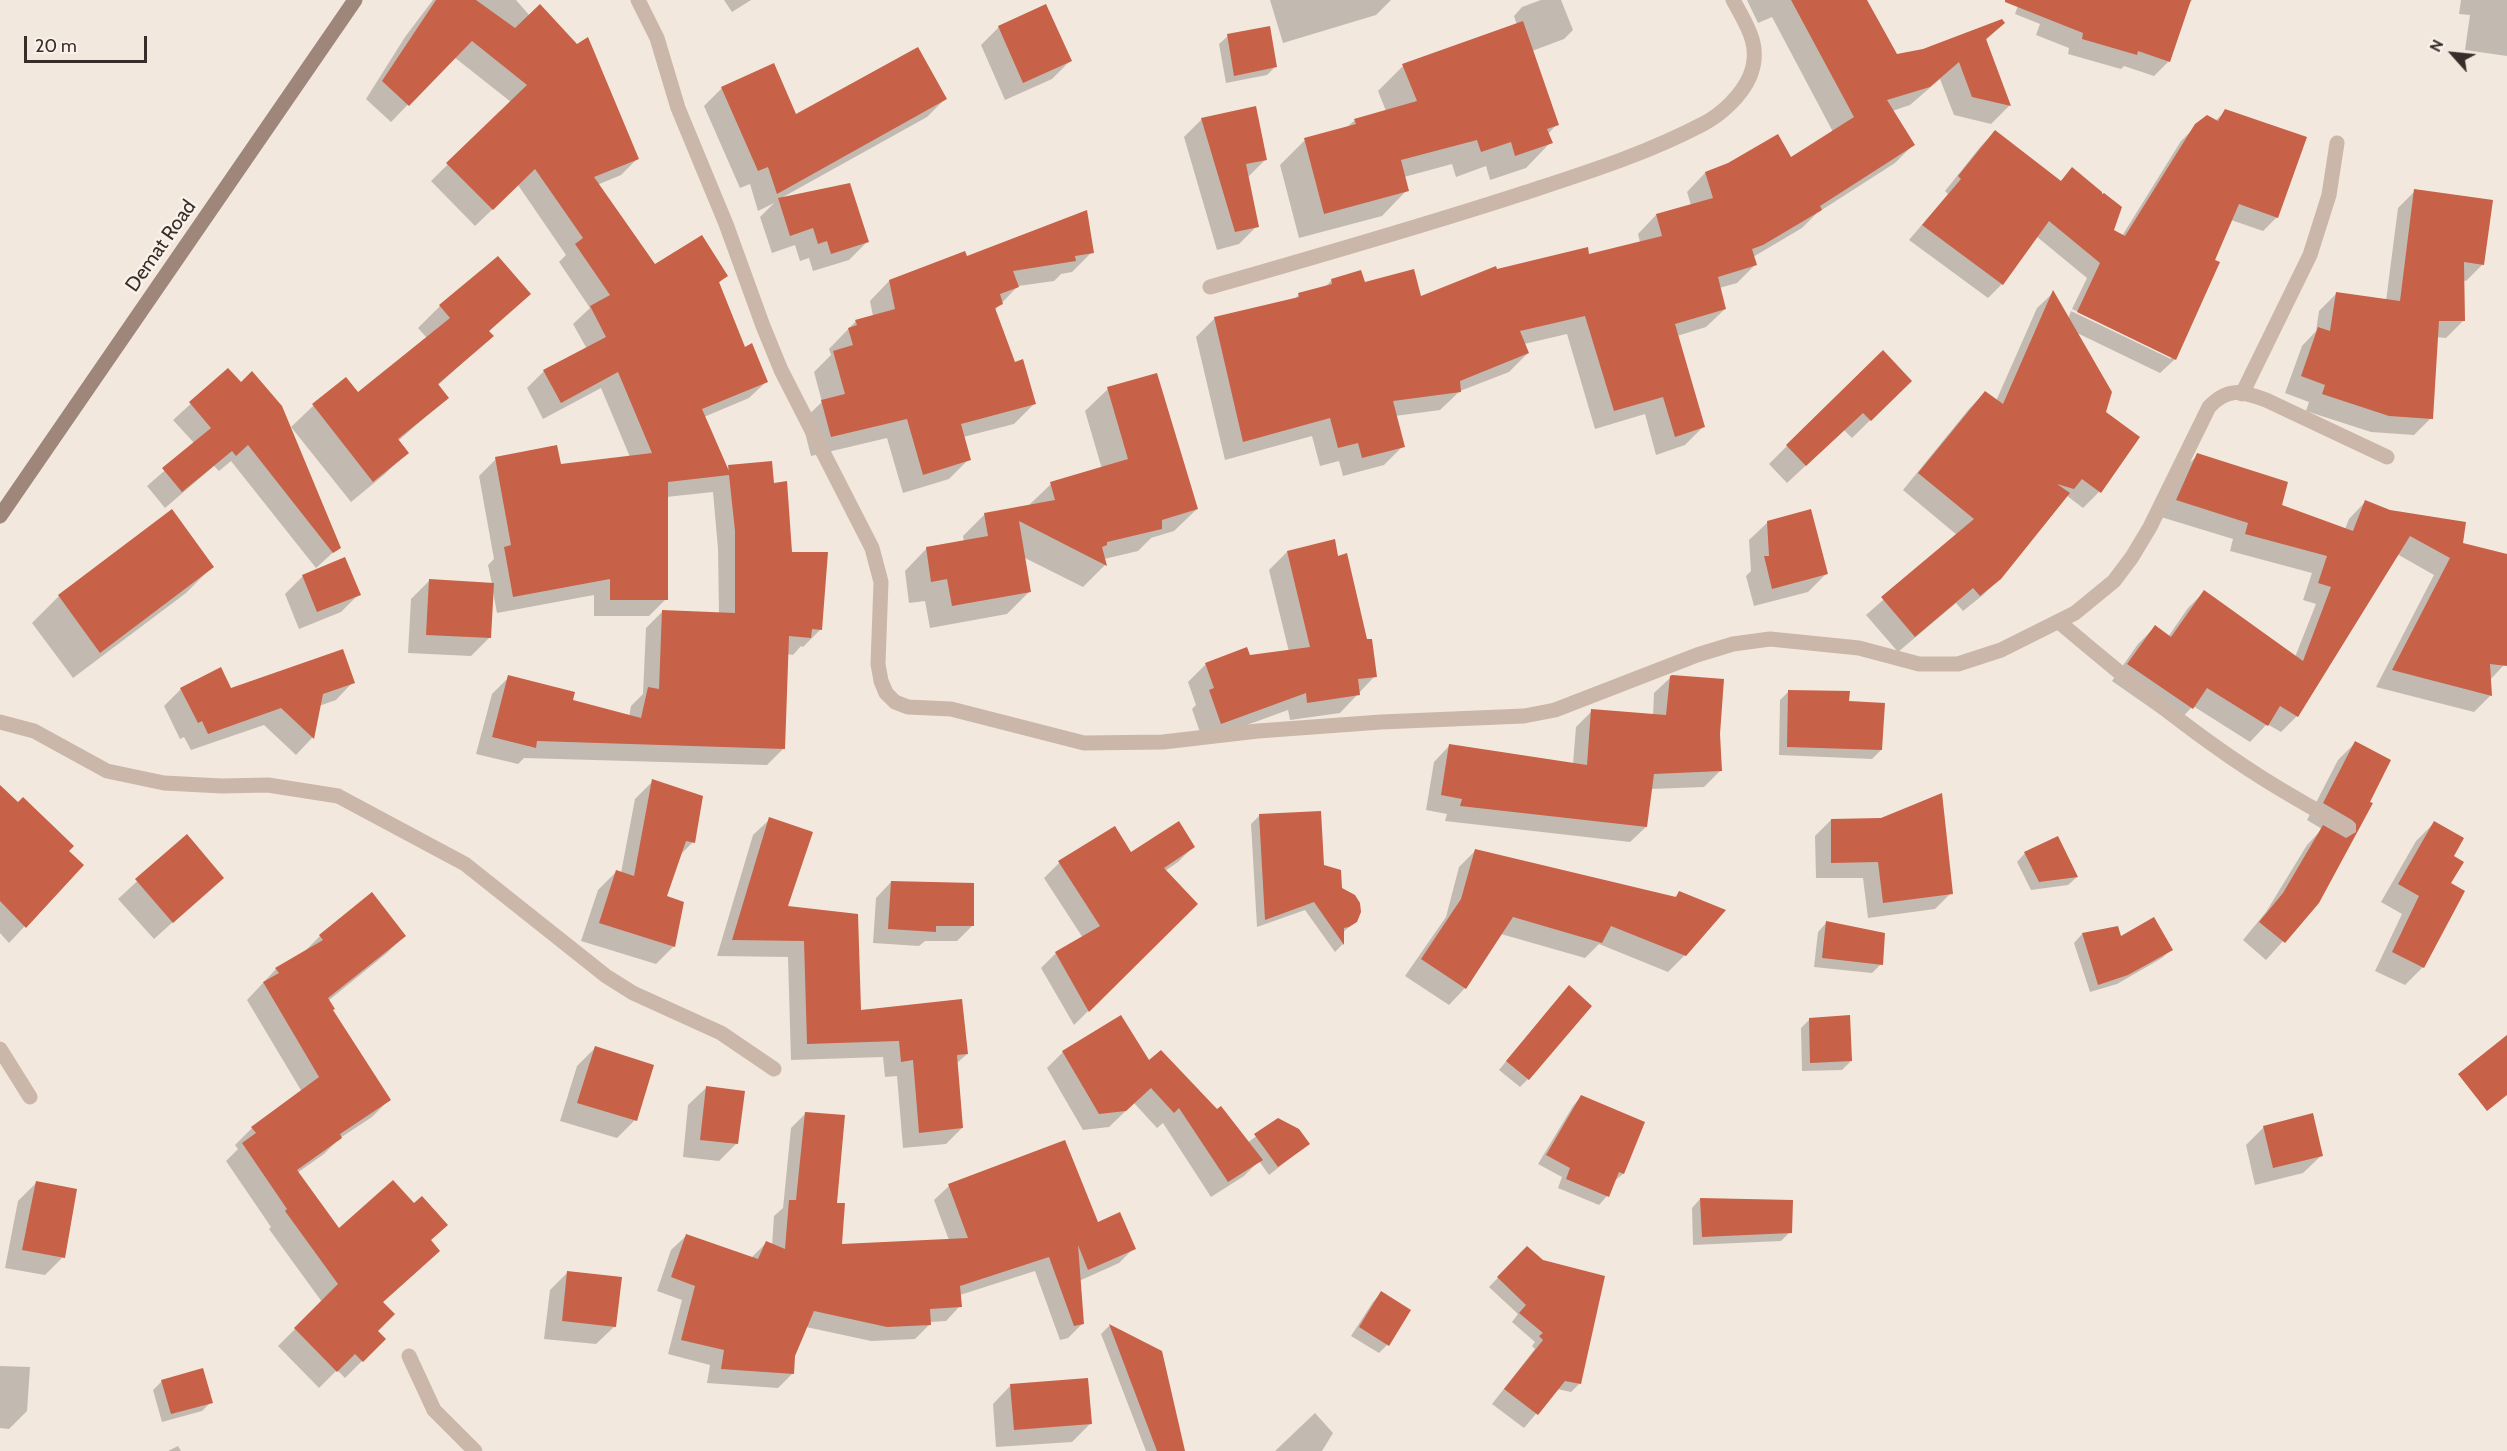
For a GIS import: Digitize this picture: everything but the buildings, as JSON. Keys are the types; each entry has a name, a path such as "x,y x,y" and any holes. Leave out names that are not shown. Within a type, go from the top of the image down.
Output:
{"street":[{"name":"Demat Road","path":"0,516 355,0"},
{"path":"638,0 657,38 678,108 726,224 772,348 872,548 881,582 878,664 881,681 886,693 896,702 908,707 951,709 1084,743 1163,742 1258,731 1524,716 1555,710 1697,655 1733,644 1770,639 1859,648 1919,664 1958,664 2001,650 2059,622 2075,613 2114,581 2150,527 2209,407 2221,395 2242,394 2266,400 2387,457"},
{"path":"1210,287 1411,230 1563,180 1649,149 1705,123 1733,101 1749,78 1756,55 1750,32 1733,0"},
{"path":"2242,394 2310,255 2329,195 2337,143"},
{"path":"2059,622 2122,675 2201,736 2255,774 2347,828"},
{"path":"0,722 34,730 106,771 164,783 222,786 268,785 338,796 465,864 624,988 721,1033 774,1069"},
{"path":"0,1049 30,1097"},
{"path":"409,1356 434,1410 476,1451"}]}
